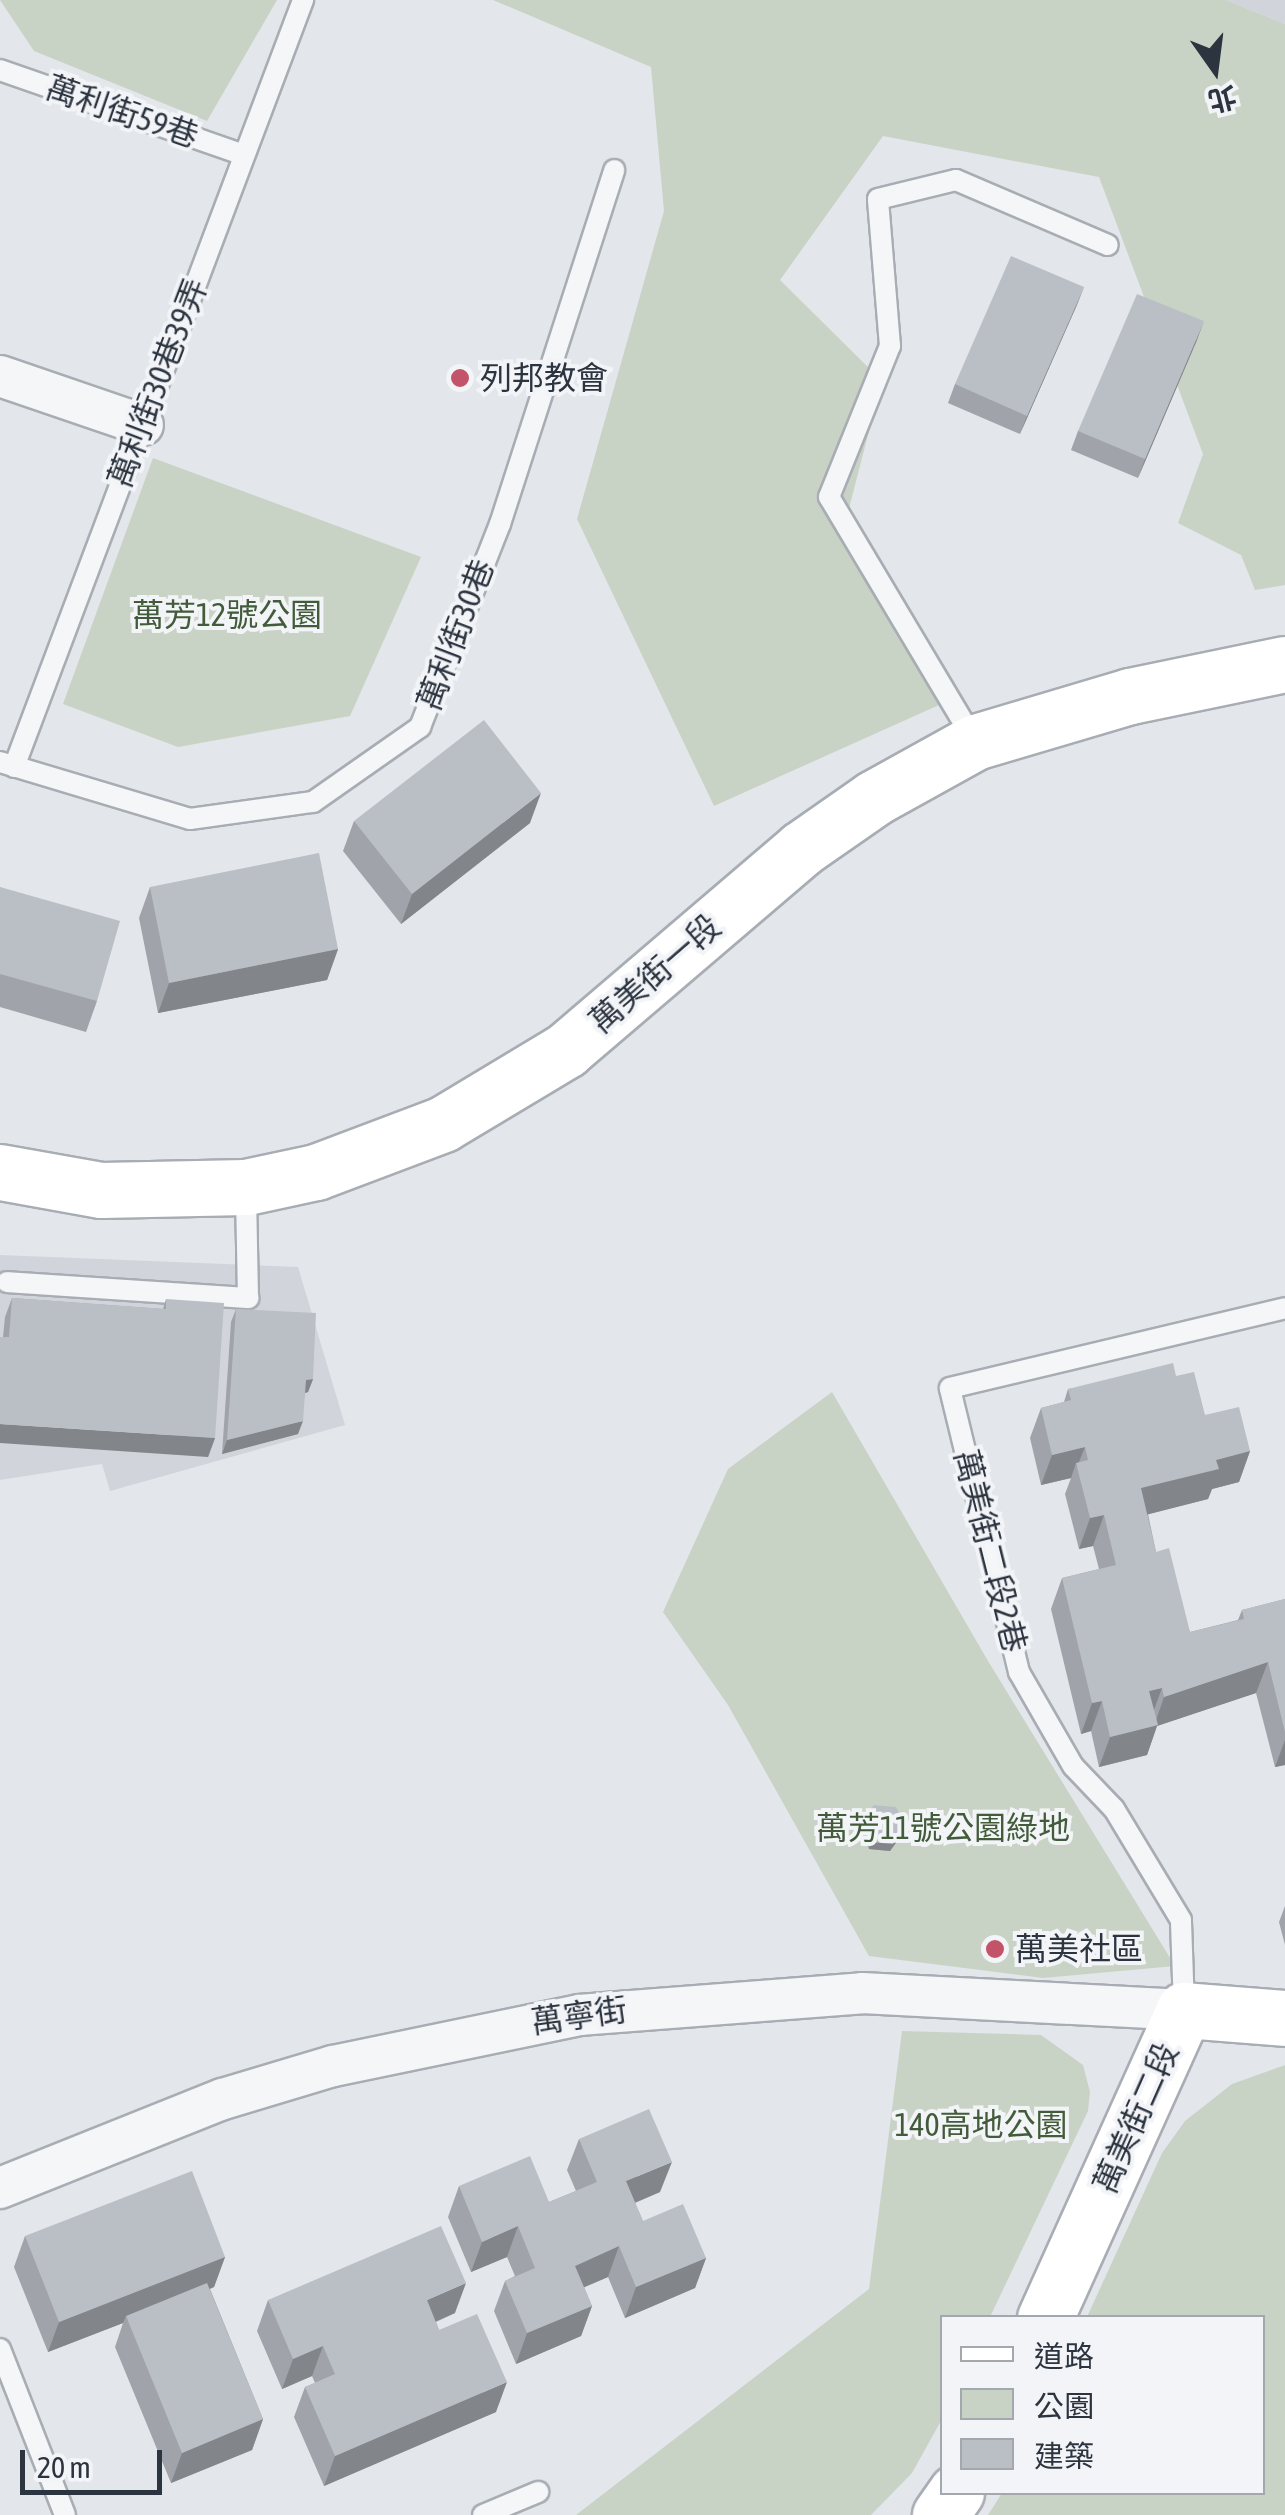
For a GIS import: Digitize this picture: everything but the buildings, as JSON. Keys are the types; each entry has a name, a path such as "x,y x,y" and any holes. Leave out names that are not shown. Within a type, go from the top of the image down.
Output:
{"street":[{"path":"0,376 143,424"},
{"name":"萬美街一段","path":"0,1172 101,1190 246,1187 372,1152 506,1090 580,1038 802,849 874,798 975,742 1130,696 1285,664"},
{"name":"萬寧街","path":"0,2188 120,2137 315,2072 580,2014 862,1993 1184,2010"},
{"name":"萬美街二段","path":"1046,2315 1184,2010 1285,2018"}],"lane":[{"name":"萬利街30巷39弄","path":"7,764 143,424 303,0"},
{"name":"萬利街59巷","path":"0,70 244,154"},
{"name":"萬利街30巷","path":"7,764 190,819 313,802 420,727 500,524 614,170"},
{"path":"975,742 830,498 890,346 878,200 956,180 1108,244"},
{"path":"7,1282 248,1298 246,1187"},
{"name":"萬美街二段2巷","path":"1184,2010 1181,1920 1114,1809 1074,1766 1019,1672 950,1388 1285,1308"},
{"path":"0,2349 65,2515"},
{"path":"483,2515 538,2492"}],"shaded area":[{"path":"1226,0 1285,0 1285,24"},
{"path":"0,1255 298,1267 345,1425 110,1491 102,1464 0,1480"}],"green space":[{"path":"0,0 277,0 207,121 34,51"},
{"path":"493,0 1226,0 1285,24 1285,585 1255,590 1241,555 1178,523 1203,454 1099,177 883,136 780,280 882,381 847,516 939,705 714,806 577,519 664,211 651,67"},
{"name":"萬芳12號公園","path":"153,458 421,557 350,716 178,747 63,704"},
{"name":"萬芳11號公園綠地","path":"832,1392 988,1661 1175,1966 1043,1978 869,1956 728,1705 663,1612 728,1469"},
{"name":"140高地公園","path":"902,2031 1041,2035 1083,2065 1090,2092 1088,2111 991,2315 940,2315 940,2423 912,2473 871,2515 576,2515 869,2289"},
{"path":"1285,2065 1285,2515 988,2515 1001,2495 1265,2495 1265,2315 1088,2315 1162,2153 1185,2121 1232,2084"}],"place":[{"name":"列邦教會","path":"460,378"},
{"name":"萬美社區","path":"995,1949"}]}
